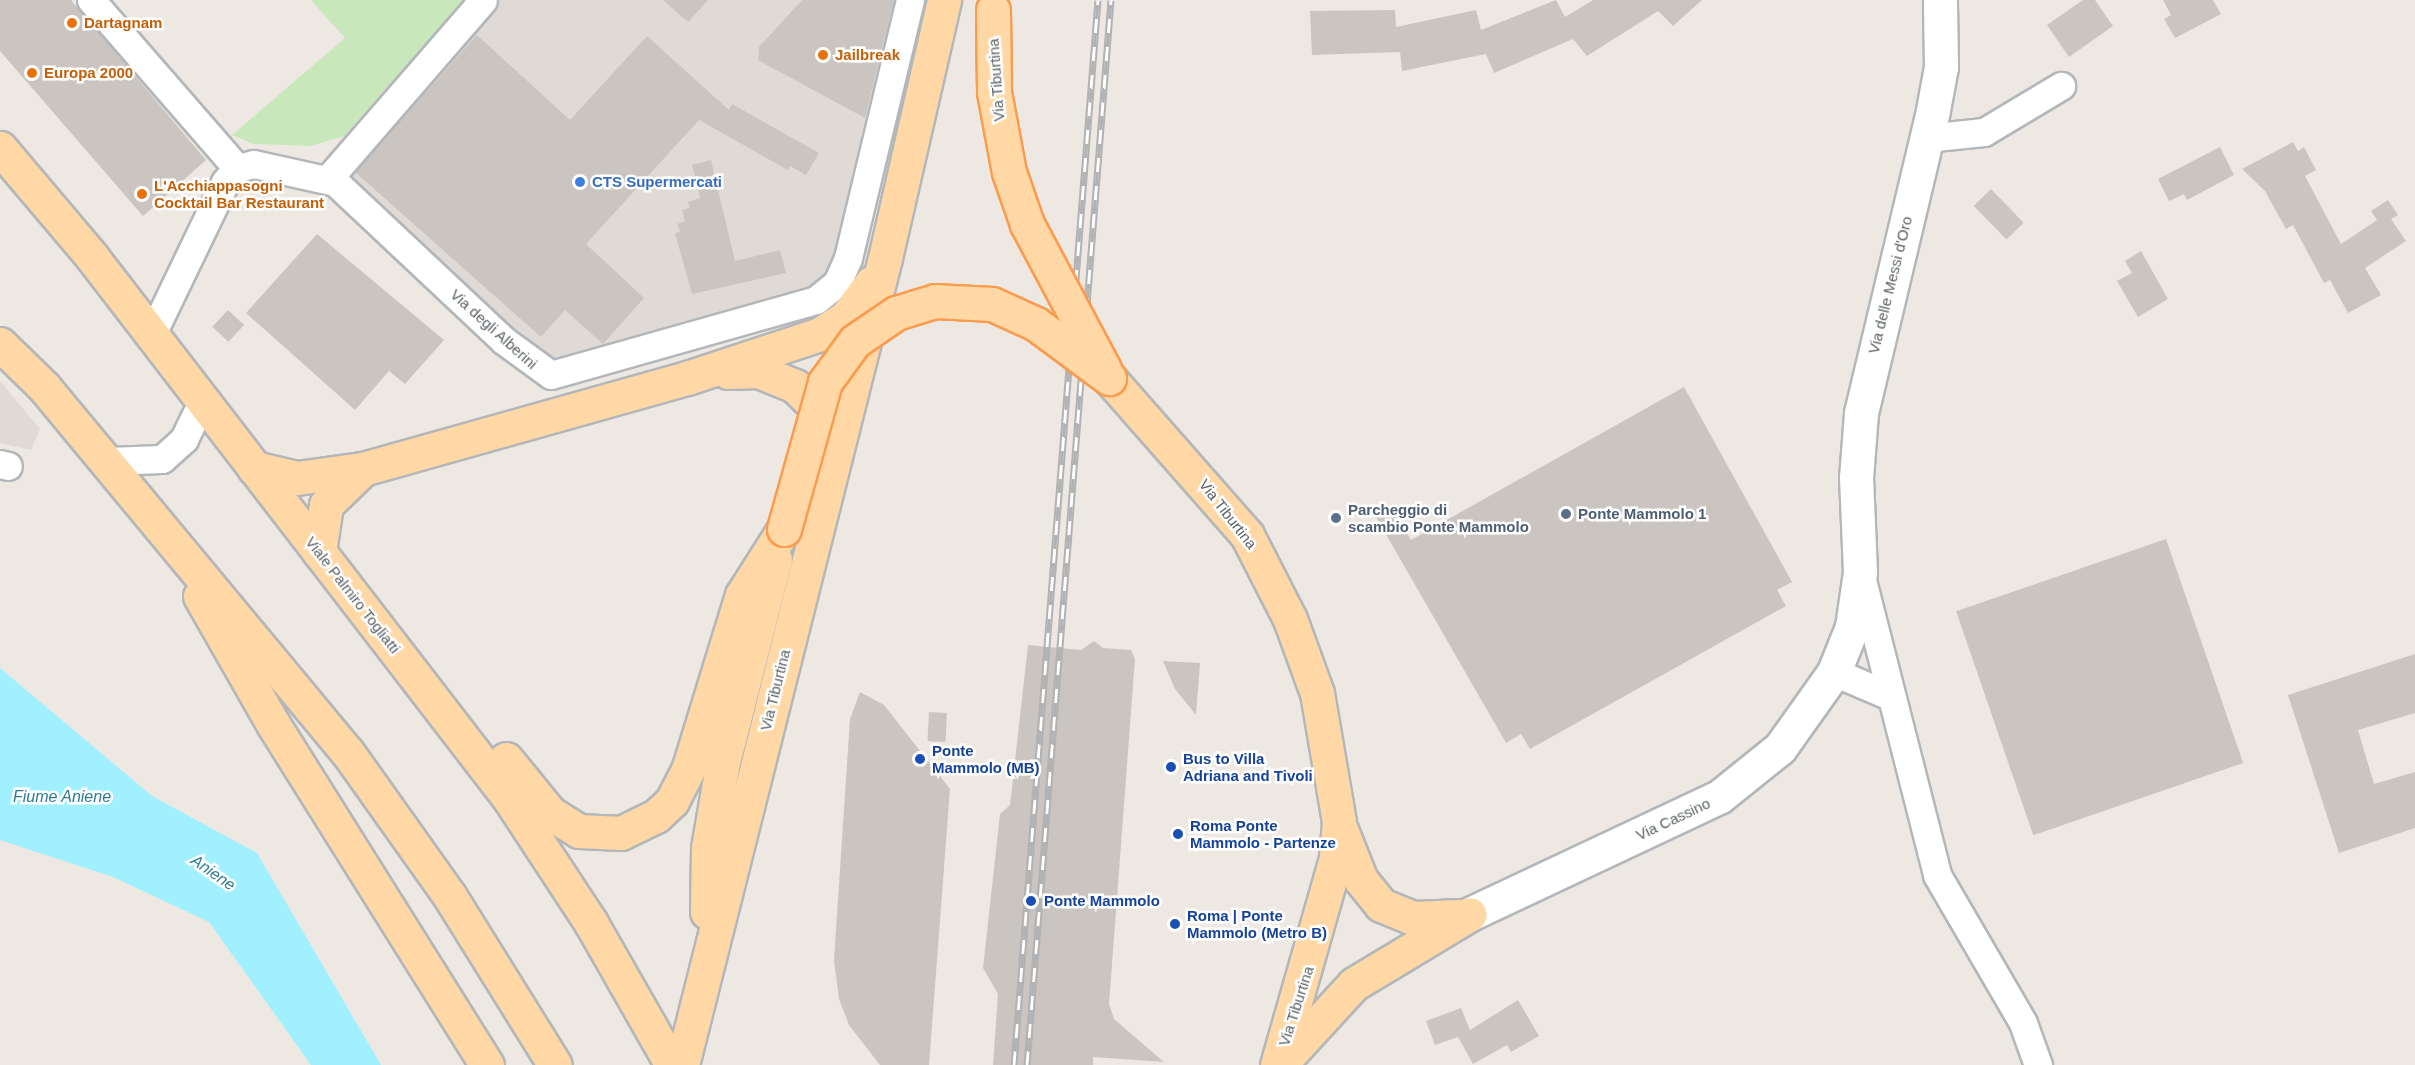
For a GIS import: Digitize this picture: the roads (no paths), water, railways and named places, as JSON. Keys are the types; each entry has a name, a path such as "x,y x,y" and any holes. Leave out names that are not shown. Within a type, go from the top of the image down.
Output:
{"main road":[{"name":"Via Tiburtina","path":"682,1065 827,474 885,258 944,0"},
{"name":"Via Tiburtina","path":"994,5 994,92 1009,172 1027,224 1109,378 1229,510 1262,560 1313,678 1339,822 1329,894 1278,1065"},
{"name":"Viale Palmiro Togliatti","path":"0,148 151,336 514,806 591,923 672,1065"},
{"path":"254,468 297,478 363,469 687,378 828,330 856,307 885,258"},
{"path":"706,968 708,848 742,596 784,528 825,382 855,341 896,313 945,300 999,306 1036,324 1109,378"},
{"path":"0,344 107,461 348,753 468,924 555,1065"},
{"path":"687,378 758,371 795,386 824,422 827,474"},
{"path":"319,552 326,505 363,469"},
{"path":"170,538 273,724 487,1065"},
{"path":"408,666 466,709 550,813 579,831 599,835 639,826 672,801 729,681"},
{"path":"1339,822 1361,880 1381,905 1414,918 1470,914"},
{"path":"1278,1065 1354,984 1470,914"}],"street":[{"path":"91,0 237,168"},
{"path":"151,336 225,182 237,168 275,166 329,178 483,0"},
{"name":"Via degli Alberini","path":"329,178 503,340 551,375 797,308 831,290 848,258 910,0"},
{"name":"Via delle Messi d'Oro","path":"1860,572 1860,424 1941,67 1940,0"},
{"path":"1926,138 1984,132 2061,86"},
{"path":"107,461 162,459 180,444 202,402"},
{"path":"1860,572 1937,875 2023,1023 2038,1065"},
{"name":"Via Cassino","path":"1470,914 1728,791 1780,748 1840,658 1860,572"},
{"path":"1840,658 1882,656"},
{"path":"1840,658 1890,696"}],"water":[{"name":"Fiume Aniene","path":"0,668 152,796 257,853 381,1065 311,1065 209,922 113,877 0,840"}],"railway":[{"path":"1014,1065 1098,0"},
{"path":"1027,1065 1111,0"}],"place":[{"name":"Dartagnam","path":"72,23"},
{"name":"Jailbreak","path":"823,55"},
{"name":"Europa 2000","path":"32,73"},
{"name":"CTS Supermercati","path":"580,182"},
{"name":"L'Acchiappasogni Cocktail Bar Restaurant","path":"142,194"},
{"name":"Ponte Mammolo 1","path":"1566,514"},
{"name":"Parcheggio di scambio Ponte Mammolo","path":"1336,518"},
{"name":"Ponte Mammolo (MB)","path":"920,759"},
{"name":"Bus to Villa Adriana and Tivoli","path":"1171,767"},
{"name":"Roma Ponte Mammolo - Partenze","path":"1178,834"},
{"name":"Ponte Mammolo","path":"1031,901"},
{"name":"Roma | Ponte Mammolo (Metro B)","path":"1175,924"}],"water label":[{"name":"Aniene","path":"213,873"}]}
